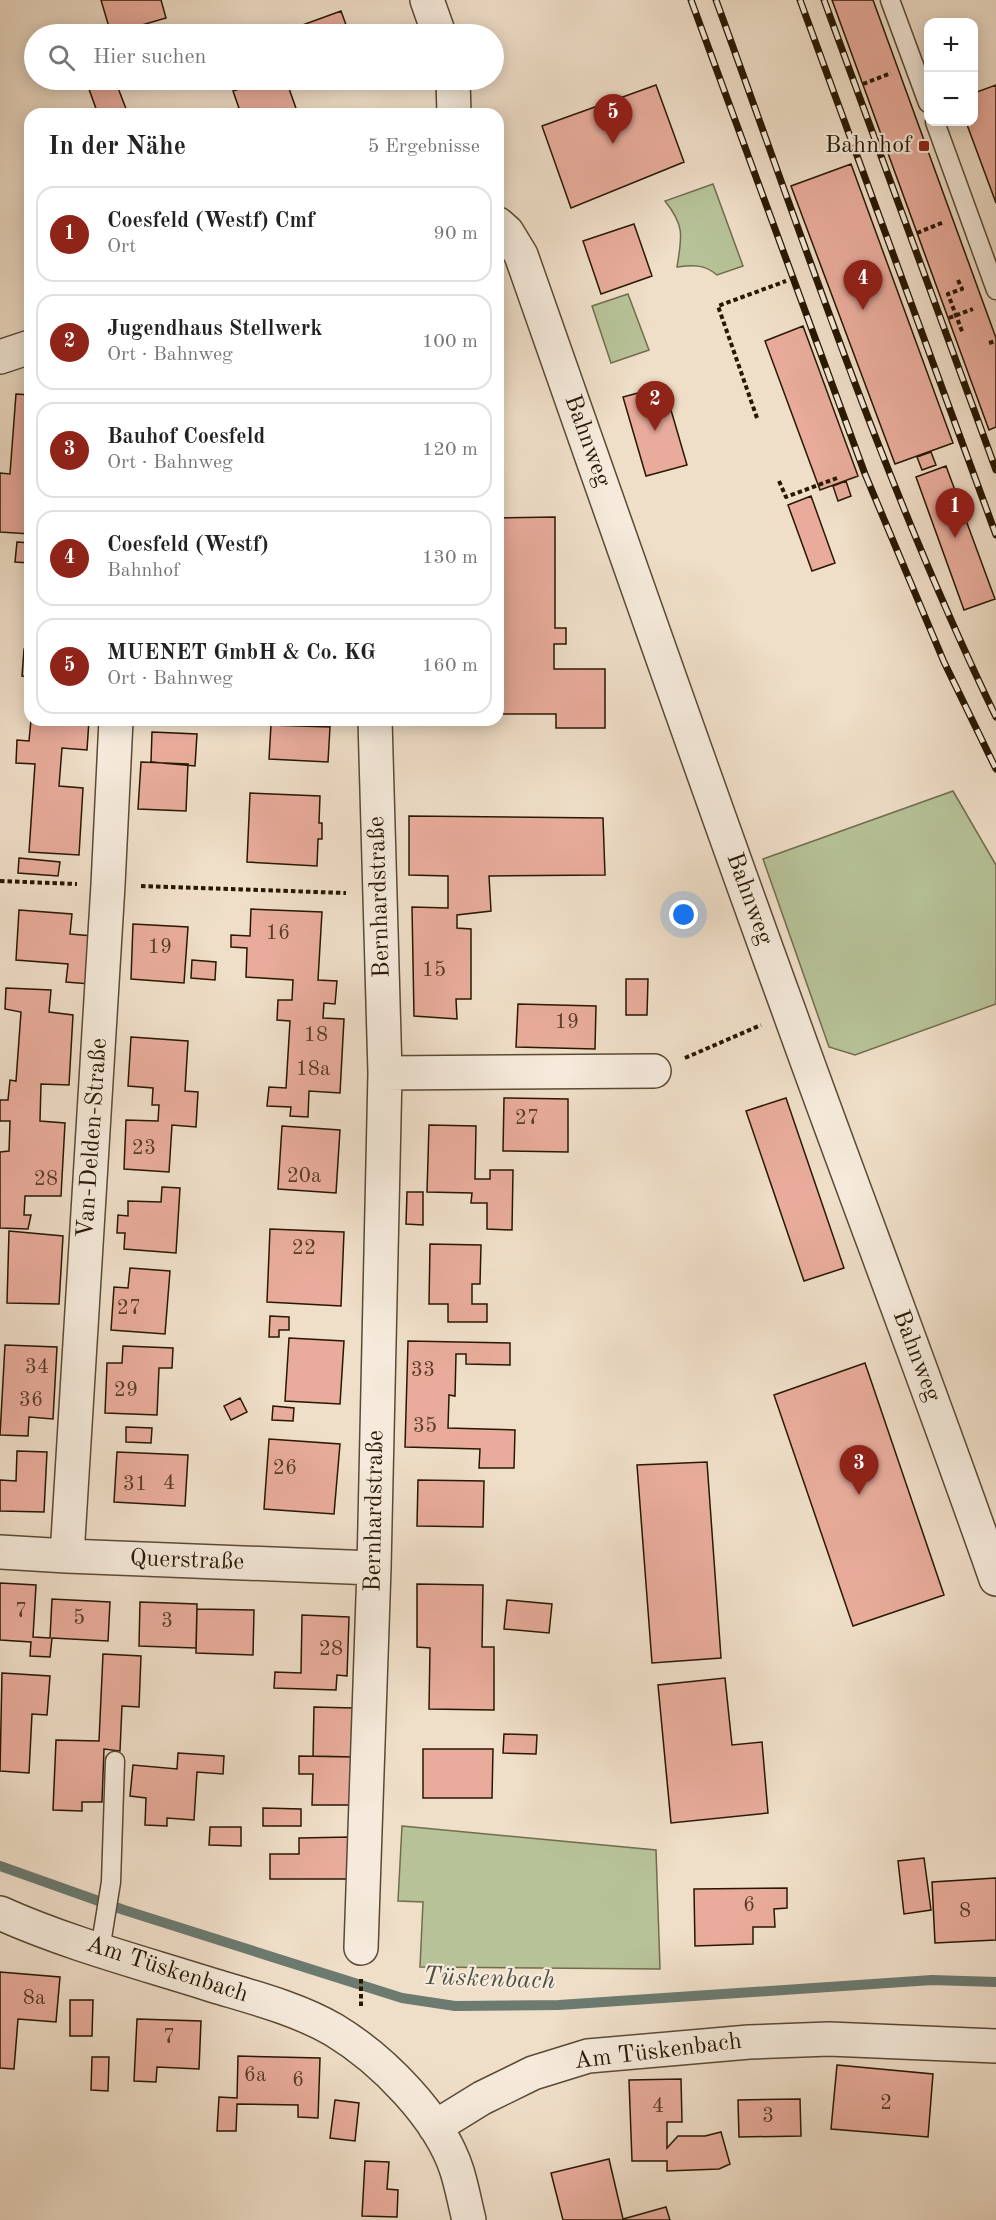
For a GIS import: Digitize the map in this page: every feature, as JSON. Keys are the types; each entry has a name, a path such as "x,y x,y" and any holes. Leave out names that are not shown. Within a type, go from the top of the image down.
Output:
{"street":[{"path":"427,0 435,24"},
{"path":"453,90 454,108"},
{"name":"Bahnweg","path":"504,229 520,255 789,1013 904,1328 937,1411 996,1579"},
{"path":"0,357 24,349"},
{"name":"Van-Delden-Straße","path":"67,1556 116,726"},
{"name":"Bernhardstraße","path":"361,1948 374,1568 385,1073 375,726"},
{"path":"385,1073 654,1071"},
{"name":"Querstraße","path":"0,1552 374,1568"},
{"name":"Am Tüskenbach","path":"0,1913 102,1938 302,2015 334,2030 357,2046 403,2085 435,2127 482,2098 533,2073 588,2056 738,2043 829,2039 996,2046"},
{"path":"435,2127 457,2170 469,2220"}],"lane":[{"path":"890,0 924,92"},
{"path":"936,126 996,290"},
{"path":"102,1938 111,1881 115,1761"}],"path":[{"path":"863,84 883,77"},
{"path":"917,233 940,224"},
{"path":"958,280 962,289 948,294 963,334"},
{"path":"757,418 718,306 786,281"},
{"path":"949,318 973,309"},
{"path":"989,343 996,341"},
{"path":"779,481 786,497 837,478"},
{"path":"0,881 380,894"},
{"path":"654,1071 789,1013"}],"green space":[{"path":"713,184 743,266 717,275 698,266 677,267 681,239 679,225 665,201"},
{"path":"628,294 649,350 611,363 592,306"},
{"path":"953,791 996,865 996,1004 855,1055 829,1047 763,859"},
{"path":"402,1826 656,1850 660,1969 420,1967 423,1902 398,1901"}],"building":[{"path":"101,0 161,0 166,18 145,24 108,24"},
{"path":"832,0 873,0 996,338 996,427 989,430"},
{"path":"341,11 346,24 305,24"},
{"path":"656,85 684,162 571,208 542,126"},
{"path":"996,85 996,203 967,126 978,126 978,92"},
{"path":"89,90 119,90 126,108 96,108"},
{"path":"290,90 296,108 239,108 233,91"},
{"path":"851,164 953,443 895,464 791,186"},
{"path":"634,224 652,276 601,294 583,241"},
{"path":"803,326 858,476 820,490 765,341"},
{"path":"664,386 687,465 646,476 623,397"},
{"path":"16,394 24,395 24,534 0,532 0,473 10,474"},
{"path":"931,452 936,465 922,470 917,457"},
{"path":"946,466 995,599 964,610 916,477"},
{"path":"846,481 851,496 838,501 833,486"},
{"path":"811,496 835,563 812,571 788,505"},
{"path":"555,517 555,628 566,628 566,644 554,644 554,669 605,669 605,728 556,728 556,714 504,714 504,518"},
{"path":"17,542 24,543 24,563 15,562"},
{"path":"24,649 24,676 22,676"},
{"path":"30,726 89,726 87,750 62,748 59,786 83,788 79,855 29,852 35,764 16,763 17,740 29,741"},
{"path":"271,726 330,727 328,762 269,759"},
{"path":"152,732 197,734 195,766 151,762"},
{"path":"141,762 188,764 186,811 138,809"},
{"path":"250,793 320,796 319,823 322,823 322,839 318,839 317,866 247,862"},
{"path":"409,816 603,818 605,875 489,876 491,911 457,915 457,928 471,929 471,999 456,999 457,1019 414,1016 412,907 448,908 448,876 409,875"},
{"path":"19,858 60,862 58,876 18,873"},
{"path":"251,909 322,912 318,980 337,981 335,1004 324,1003 323,1018 344,1019 340,1093 309,1091 308,1117 290,1116 291,1107 267,1106 269,1087 286,1088 290,1021 277,1020 278,1000 292,1000 293,980 246,977 247,948 231,947 231,935 250,936"},
{"path":"19,910 72,914 70,934 93,936 90,984 66,982 68,964 16,960"},
{"path":"133,924 188,927 184,983 131,979"},
{"path":"192,960 216,962 215,980 191,978"},
{"path":"626,979 648,979 647,1015 626,1015"},
{"path":"6,988 51,990 49,1012 73,1015 69,1085 41,1084 40,1121 65,1123 61,1196 25,1196 24,1215 31,1215 28,1229 0,1228 0,1152 9,1151 10,1121 0,1121 0,1100 8,1100 10,1080 16,1081 21,1012 5,1009"},
{"path":"518,1004 596,1006 595,1049 516,1047"},
{"path":"131,1037 188,1041 185,1091 198,1092 196,1127 172,1125 169,1172 124,1169 126,1120 158,1121 159,1105 152,1105 153,1088 128,1086"},
{"path":"504,1098 568,1099 568,1152 503,1151"},
{"path":"786,1098 844,1268 804,1281 746,1111"},
{"path":"429,1125 476,1126 475,1179 490,1179 490,1170 513,1170 512,1230 487,1229 487,1203 471,1203 472,1193 427,1192"},
{"path":"282,1126 340,1130 336,1193 278,1189"},
{"path":"162,1187 180,1188 176,1253 124,1249 125,1233 117,1233 118,1215 128,1216 128,1201 161,1202"},
{"path":"407,1192 423,1192 423,1225 406,1224"},
{"path":"270,1229 344,1232 341,1306 267,1302"},
{"path":"9,1231 63,1236 59,1304 7,1303"},
{"path":"430,1244 481,1245 480,1284 472,1284 472,1304 487,1304 487,1322 448,1322 448,1304 429,1304"},
{"path":"130,1268 170,1271 165,1334 111,1330 114,1287 128,1288"},
{"path":"270,1316 289,1317 289,1330 279,1330 279,1337 269,1337"},
{"path":"289,1338 344,1341 340,1404 285,1401"},
{"path":"408,1341 510,1343 510,1365 466,1364 466,1354 456,1354 455,1396 449,1395 448,1428 515,1430 514,1468 479,1468 480,1449 405,1447"},
{"path":"5,1345 57,1347 53,1419 29,1417 28,1436 0,1435"},
{"path":"123,1346 173,1348 172,1368 159,1368 157,1415 105,1413 107,1363 122,1363"},
{"path":"865,1363 944,1595 853,1626 774,1395"},
{"path":"240,1398 247,1412 231,1420 224,1406"},
{"path":"273,1406 294,1408 293,1421 272,1420"},
{"path":"126,1427 152,1428 151,1443 126,1442"},
{"path":"269,1439 340,1444 334,1514 264,1509"},
{"path":"17,1451 47,1452 44,1512 0,1511 0,1480 16,1481"},
{"path":"117,1452 188,1455 185,1506 114,1502"},
{"path":"707,1462 721,1658 652,1663 637,1465"},
{"path":"418,1480 484,1481 483,1527 417,1526"},
{"path":"0,1583 36,1585 33,1637 50,1638 52,1599 110,1602 108,1641 52,1638 50,1657 30,1656 31,1642 0,1640"},
{"path":"417,1584 483,1585 482,1647 494,1647 494,1710 429,1709 430,1648 417,1647"},
{"path":"507,1600 552,1604 549,1633 504,1629"},
{"path":"140,1602 197,1604 196,1648 139,1646"},
{"path":"197,1609 254,1610 253,1655 196,1653"},
{"path":"302,1615 349,1617 347,1676 337,1675 336,1690 274,1688 275,1672 301,1673"},
{"path":"103,1654 141,1656 139,1707 122,1706 120,1751 104,1749 102,1802 82,1802 82,1811 53,1810 56,1740 99,1741"},
{"path":"2,1673 50,1676 47,1715 32,1714 29,1773 0,1771"},
{"path":"725,1678 732,1745 762,1742 768,1813 671,1823 658,1685"},
{"path":"314,1707 353,1708 353,1757 313,1756"},
{"path":"504,1734 537,1735 536,1754 503,1753"},
{"path":"423,1749 493,1749 492,1798 423,1798"},
{"path":"178,1753 224,1756 223,1774 197,1772 194,1820 167,1818 167,1826 145,1825 146,1798 130,1796 133,1765 177,1769"},
{"path":"299,1756 353,1757 352,1805 312,1805 313,1774 299,1774"},
{"path":"263,1808 301,1809 301,1826 263,1826"},
{"path":"210,1827 241,1827 241,1846 209,1845"},
{"path":"351,1837 352,1879 270,1879 270,1854 299,1854 299,1838"},
{"path":"924,1858 931,1910 904,1914 898,1861"},
{"path":"996,1878 996,1940 935,1943 932,1882"},
{"path":"787,1888 787,1908 774,1909 775,1927 753,1927 753,1944 695,1946 694,1889"},
{"path":"0,1972 60,1977 56,2022 18,2019 14,2069 0,2068"},
{"path":"70,2000 93,2000 92,2036 70,2036"},
{"path":"137,2019 201,2021 199,2069 157,2067 156,2082 134,2081"},
{"path":"238,2056 320,2058 318,2118 298,2117 298,2105 237,2104 236,2131 217,2131 219,2097 237,2098"},
{"path":"92,2057 109,2057 108,2091 91,2090"},
{"path":"837,2065 933,2074 928,2137 831,2129"},
{"path":"681,2079 682,2122 667,2122 667,2148 678,2136 705,2136 721,2132 730,2164 719,2169 667,2171 667,2161 632,2161 629,2080"},
{"path":"800,2099 801,2136 739,2137 738,2100"},
{"path":"335,2100 359,2103 355,2141 330,2138"},
{"path":"609,2159 623,2219 666,2207 670,2220 563,2220 551,2173"},
{"path":"365,2161 389,2162 387,2189 398,2190 397,2217 362,2216"}],"waterway":[{"name":"Tüskenbach","path":"0,1866 124,1910 402,1998 455,2006 559,2005 932,1980 996,1982"}],"railway":[{"path":"691,0 865,474 944,662 996,769"},
{"path":"716,0 881,452 955,630 996,717"},
{"path":"800,0 996,535"},
{"path":"824,0 996,470"}],"place":[{"name":"MUENET GmbH & Co. KG","path":"613,144"},
{"name":"Bahnhof","path":"924,146"},
{"name":"Coesfeld (Westf)","path":"863,310"},
{"name":"Jugendhaus Stellwerk","path":"655,431"},
{"name":"Coesfeld (Westf) Cmf","path":"955,538"},
{"name":"Bauhof Coesfeld","path":"859,1495"}]}
